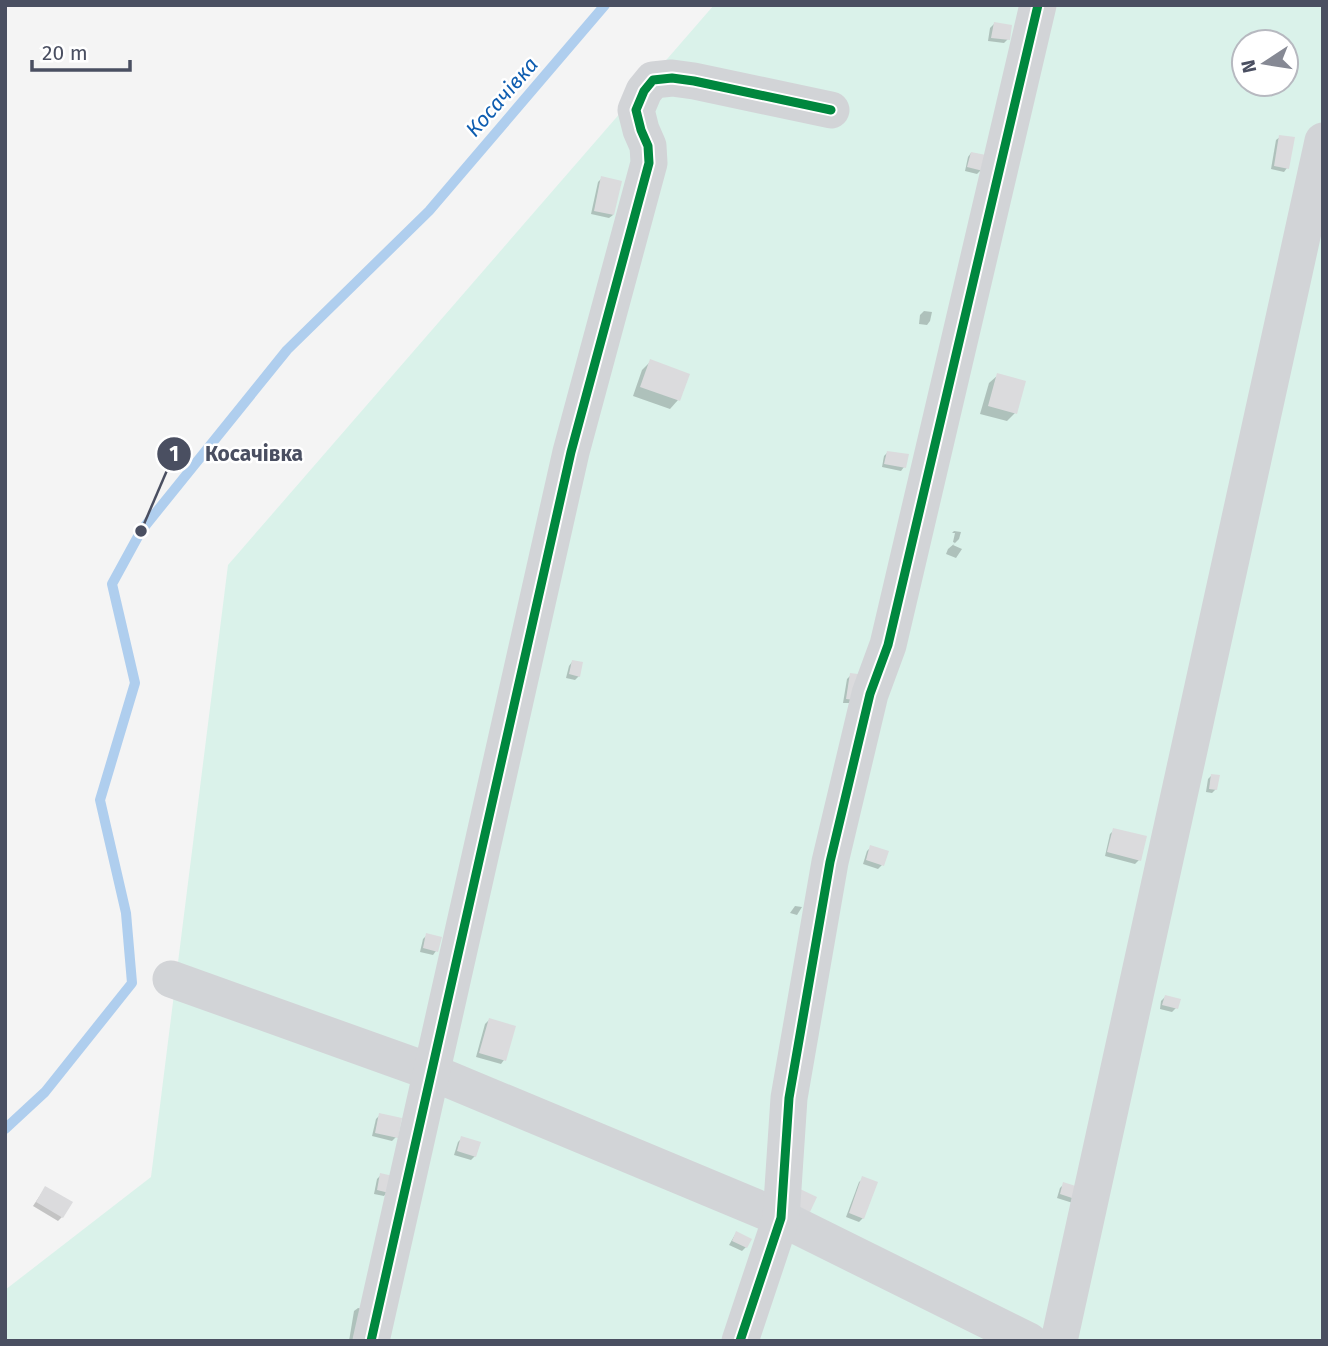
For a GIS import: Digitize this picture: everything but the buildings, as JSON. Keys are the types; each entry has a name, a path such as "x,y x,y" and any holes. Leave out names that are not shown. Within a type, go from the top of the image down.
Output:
{"street":[{"path":"740,1341 781,1218 789,1098 830,862 870,695 888,645 1038,5"},
{"path":"371,1341 571,452 649,163 648,146 636,110 643,92 653,80 672,78 831,110"},
{"path":"1059,1341 1323,141"},
{"path":"171,979 431,1072 781,1218 1029,1341"}],"green space":[{"path":"714,5 1323,5 1323,1341 5,1341 5,1290 151,1177 228,565"}],"waterway":[{"name":"Косачівка","path":"5,1129 45,1092 132,983 126,913 100,800 135,683 112,584 141,531 287,350 429,211 605,5"}],"cycle path":[{"path":"740,1341 781,1218 789,1098 830,862 870,694 888,645 1038,5"},
{"path":"371,1341 571,452 649,163 648,146 636,110 644,91 653,80 672,78 831,110"}],"place":[{"name":"Косачівка","path":"141,531"}]}
